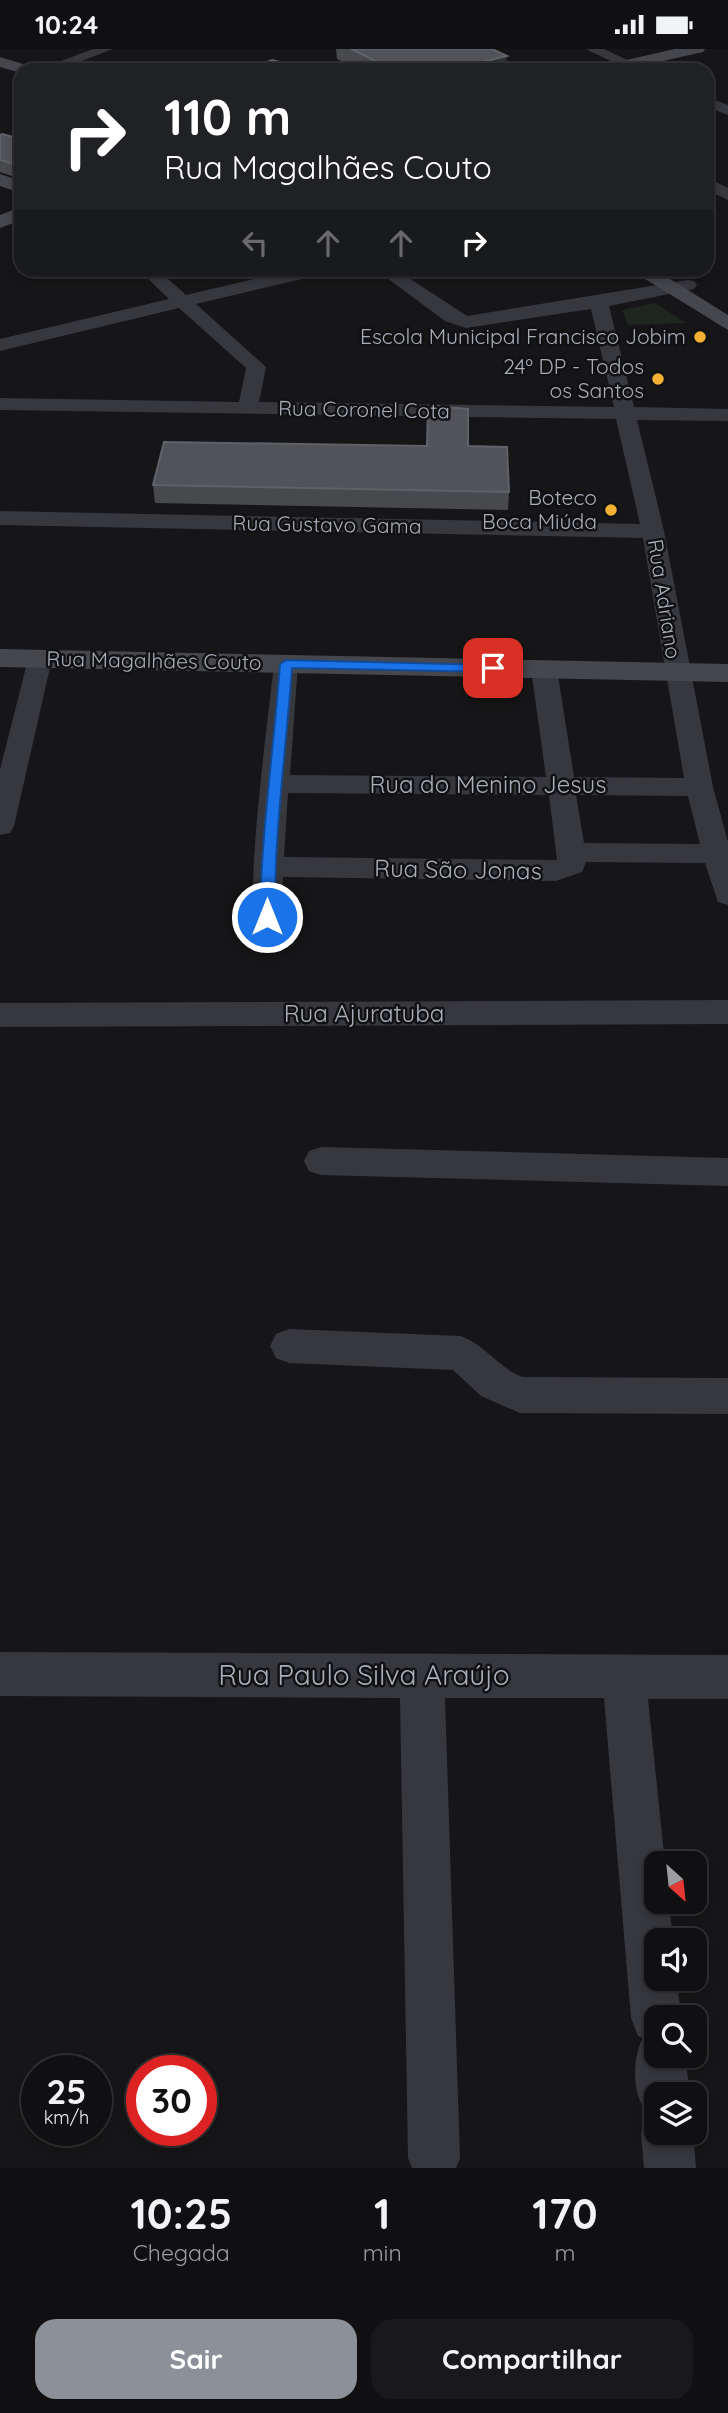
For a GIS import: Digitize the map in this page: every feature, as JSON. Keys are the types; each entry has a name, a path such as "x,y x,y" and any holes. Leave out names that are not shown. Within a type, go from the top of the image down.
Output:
{"street":[{"path":"65,63 106,49"},
{"path":"593,49 626,63"},
{"path":"649,63 697,49"},
{"path":"155,277 256,367 248,408"},
{"path":"0,345 286,277"},
{"path":"394,277 452,317 466,321 599,302 674,281 728,308"},
{"path":"674,281 728,324"},
{"name":"Rua Adriano","path":"599,302 623,415 653,531 676,673 699,787 728,895"},
{"name":"Rua Coronel Cota","path":"0,404 728,415"},
{"name":"Rua Gustavo Gama","path":"0,518 653,531"},
{"name":"Rua Magalhães Couto","path":"0,658 728,673"},
{"path":"0,826 40,659"},
{"path":"267,917 268,867 278,784 286,664"},
{"path":"544,669 571,852"},
{"name":"Rua do Menino Jesus","path":"278,784 699,787"},
{"name":"Rua São Jonas","path":"268,867 556,871 572,865 571,852 716,854"},
{"name":"Rua Ajuratuba","path":"0,1015 728,1012"},
{"path":"321,1161 728,1172"},
{"path":"289,1346 461,1353 495,1384 520,1395 728,1396"},
{"name":"Rua Paulo Silva Araújo","path":"0,1674 728,1677"},
{"path":"422,1675 434,2158"},
{"path":"624,1676 655,2005"},
{"path":"668,2145 670,2168"}],"shaded area":[{"path":"655,303 686,323 628,325 622,310"}],"building":[{"path":"351,49 492,49 507,56 478,63 380,63"},
{"path":"0,135 14,137 14,164 0,160"},
{"path":"433,406 468,409 468,446 507,447 509,492 153,485 164,442 427,446 428,408"}],"place":[{"name":"Escola Municipal Francisco Jobim","path":"700,337"},
{"name":"24º DP - Todos os Santos","path":"658,379"},
{"name":"Boteco Boca Miúda","path":"611,510"}],"route":[{"path":"267,917 268,867 278,784 286,664 493,668"}]}
